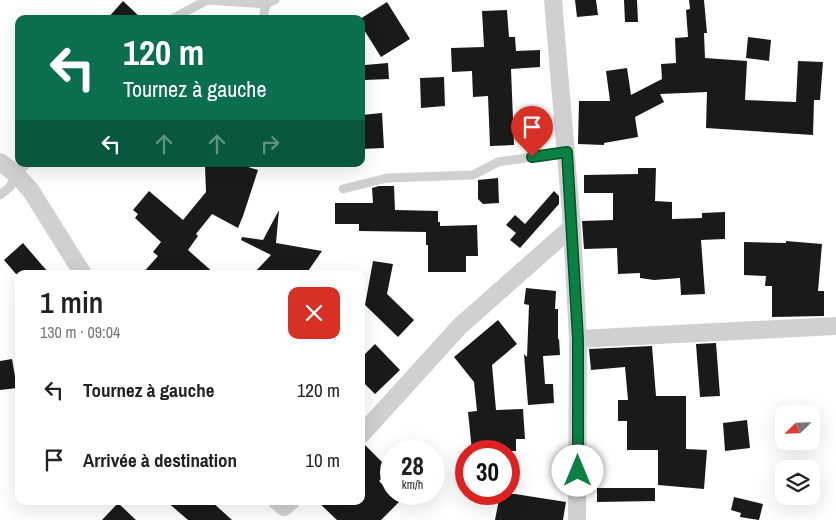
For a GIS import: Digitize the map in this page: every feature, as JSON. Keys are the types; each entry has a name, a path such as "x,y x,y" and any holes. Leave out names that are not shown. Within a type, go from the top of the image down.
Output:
{"street":[{"path":"553,0 567,152 578,339 576,520"},
{"path":"0,162 21,169 31,191 81,270"},
{"path":"365,431 460,326 572,227"},
{"path":"578,339 836,326"}],"lane":[{"path":"179,15 207,0 266,4 276,0"},
{"path":"264,15 266,4"},
{"path":"343,189 387,178 473,175 498,162 567,152"},
{"path":"0,195 10,187 21,169"}],"building":[{"path":"575,0 596,0 598,15 577,17"},
{"path":"624,0 637,0 638,22 625,22"},
{"path":"689,0 704,0 707,33 704,33 705,58 747,61 745,100 796,102 798,61 823,62 820,100 814,100 813,135 706,128 707,92 660,94 664,102 635,117 638,137 604,143 604,145 578,144 579,101 610,101 606,71 627,68 631,95 662,79 661,64 676,63 675,38 688,37 686,10 690,9"},
{"path":"123,1 138,15 111,15"},
{"path":"387,2 410,39 381,57 365,31 365,16"},
{"path":"507,10 509,37 515,37 516,51 540,50 540,67 511,69 514,145 490,146 488,96 473,97 472,71 452,72 451,48 484,47 482,11"},
{"path":"748,37 771,40 769,61 746,58"},
{"path":"388,63 389,79 365,80 365,65"},
{"path":"444,77 445,106 421,108 420,78"},
{"path":"382,113 384,148 365,149 365,115"},
{"path":"205,167 248,167 258,170 238,228 212,214 196,234 198,236 188,250 210,270 146,270 158,256 153,252 161,242 135,218 138,214 133,210 149,191 183,220 206,192"},
{"path":"638,168 656,168 655,201 672,202 672,219 702,218 702,213 725,212 725,239 701,240 705,294 681,295 680,278 654,280 640,278 640,273 618,274 617,248 584,249 582,221 613,220 613,193 584,193 584,175 638,174"},
{"path":"498,178 499,203 483,204 478,199 478,180"},
{"path":"394,186 395,210 438,211 440,226 477,225 478,256 466,256 466,272 428,272 426,232 359,231 359,224 335,224 335,203 373,203 372,188"},
{"path":"554,191 559,196 559,204 520,248 510,240 516,233 506,225 515,215 525,224"},
{"path":"279,210 276,243 322,251 309,270 257,270 271,255 241,240 242,237 263,240"},
{"path":"786,241 822,244 818,291 824,291 824,316 772,317 772,286 765,286 766,276 744,275 744,242 786,243"},
{"path":"23,243 47,270 15,270 15,273 4,260"},
{"path":"373,261 393,264 387,294 414,320 398,337 365,305"},
{"path":"526,288 556,291 555,309 558,309 560,355 543,356 545,384 553,384 554,403 528,405 524,354 527,357 529,305 524,304"},
{"path":"498,320 517,344 492,365 496,410 523,409 525,439 471,440 468,412 477,411 474,382 454,357"},
{"path":"716,343 720,396 700,397 696,344"},
{"path":"375,344 400,370 375,394 365,384 365,354"},
{"path":"652,346 656,396 686,396 686,449 707,450 704,489 658,485 658,450 627,450 627,421 618,421 618,400 628,400 625,367 591,370 589,349"},
{"path":"12,359 15,388 0,390 0,361"},
{"path":"747,420 750,448 725,451 723,423"},
{"path":"365,445 380,460 380,505 396,505 381,520 337,520 321,505 365,505"},
{"path":"597,488 655,488 655,501 597,502"},
{"path":"520,495 566,502 563,520 495,520 498,505 520,505"},
{"path":"734,497 763,504 759,520 740,517 741,513 731,510"},
{"path":"116,505 120,505 136,520 102,520"},
{"path":"171,505 215,505 232,520 188,520"}],"route":[{"path":"532,157 567,152 578,339 578,471"}]}
